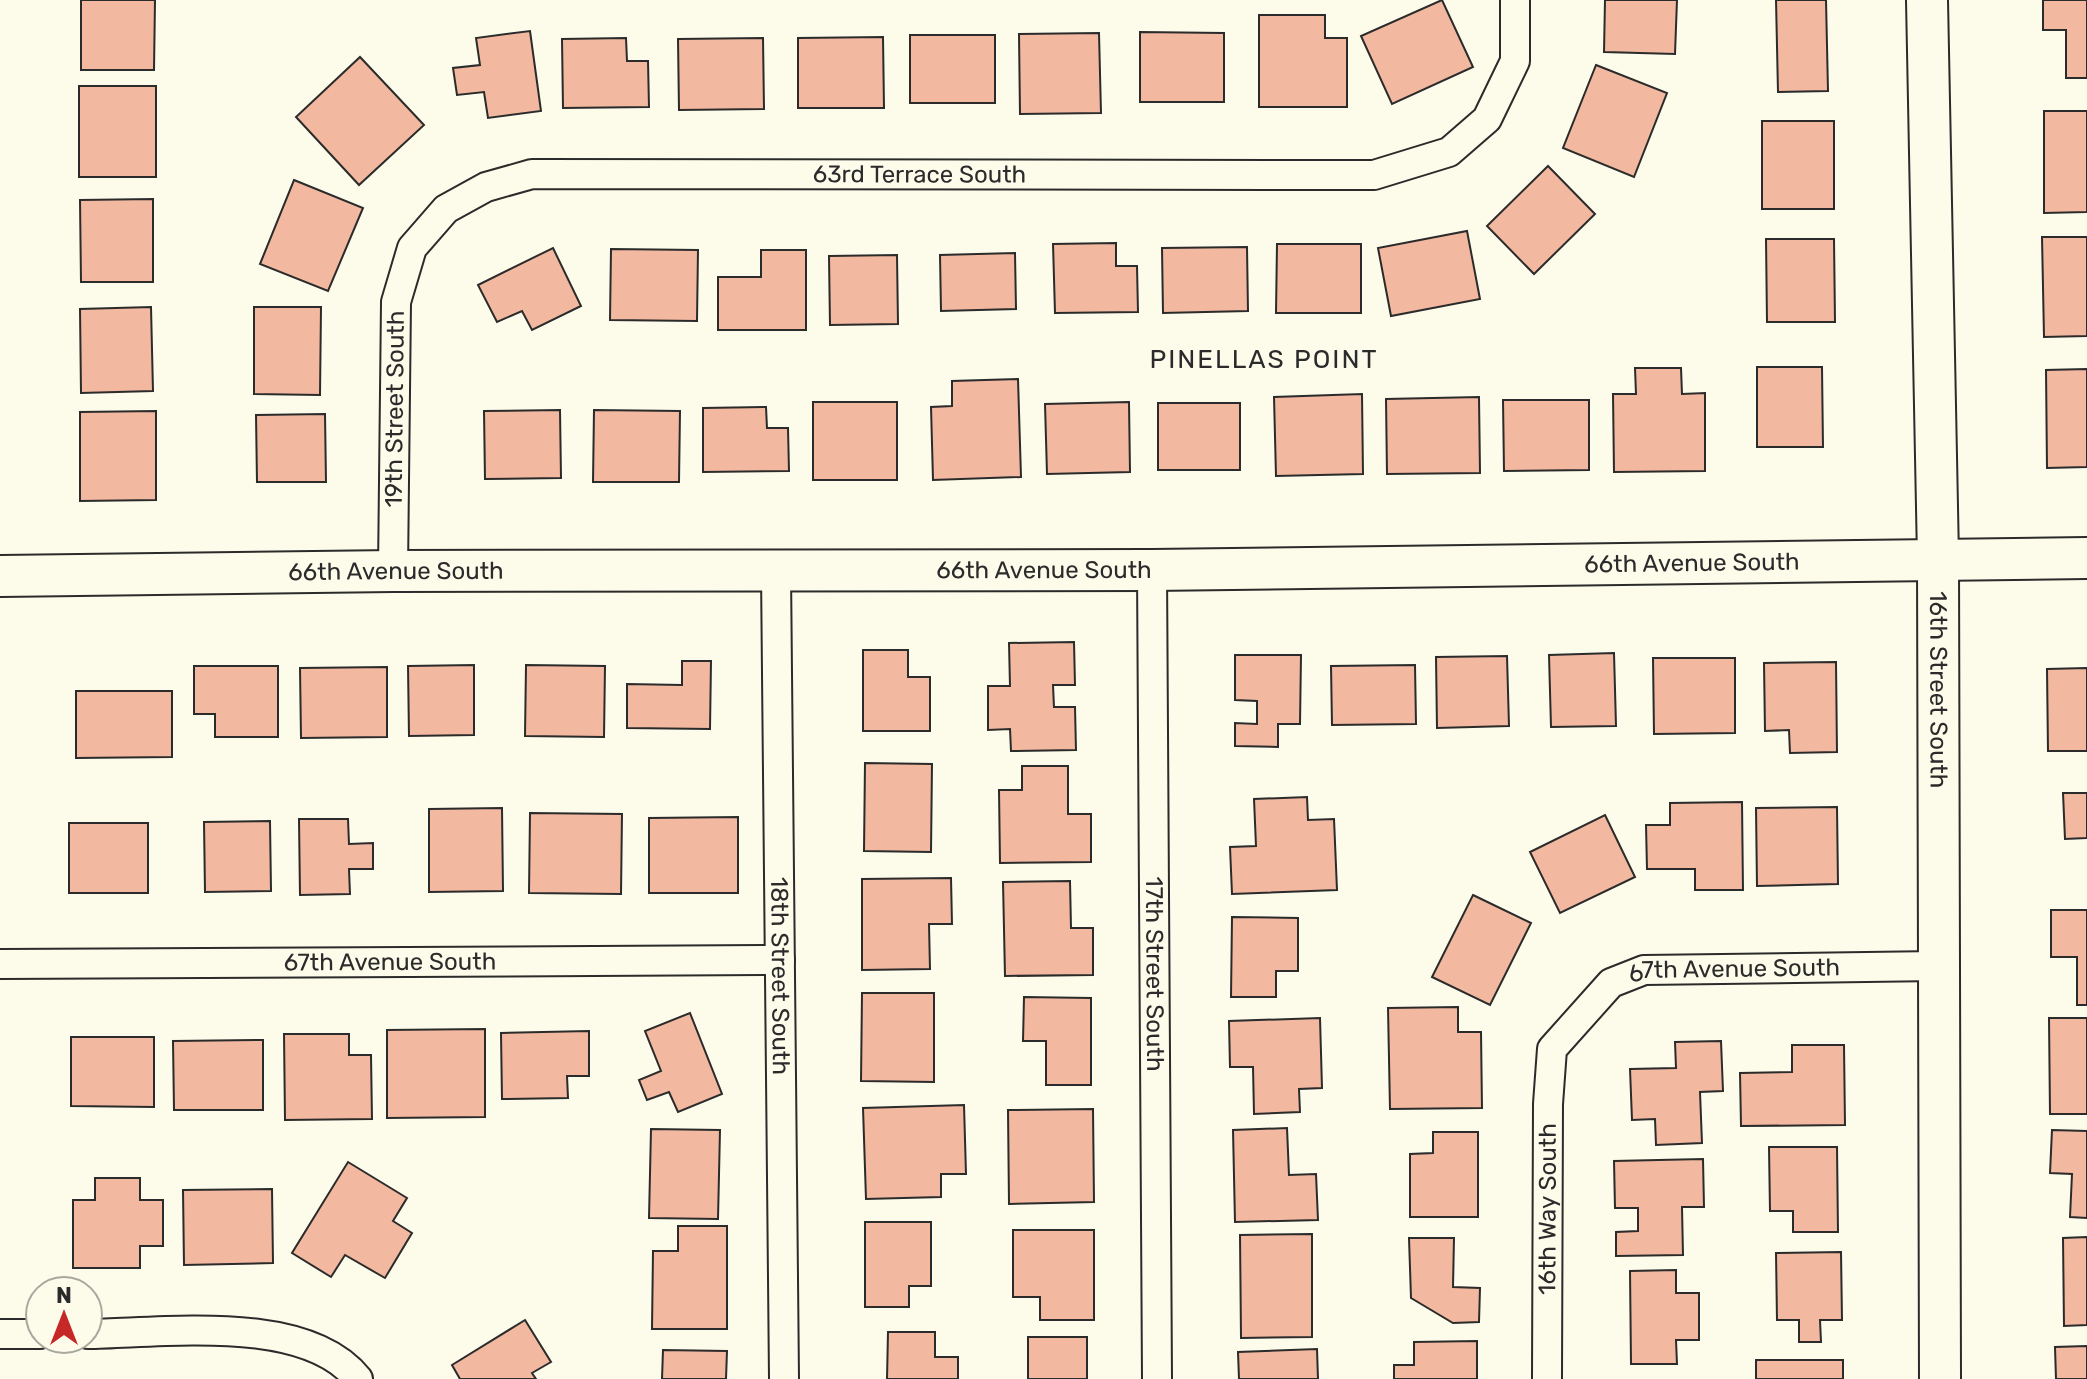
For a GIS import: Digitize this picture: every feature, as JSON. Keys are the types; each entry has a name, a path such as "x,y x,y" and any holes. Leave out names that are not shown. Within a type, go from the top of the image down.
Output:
{"street":[{"name":"63rd Terrace South","path":"412,248 446,209 486,187 532,174 1374,175 1449,152 1487,119 1515,61 1515,0"},
{"name":"16th Street South","path":"1927,0 1938,558 1940,1379"},
{"name":"19th Street South","path":"393,571 396,302 412,248"},
{"name":"66th Avenue South","path":"0,576 393,571 1152,570 2087,558"},
{"name":"17th Street South","path":"1152,570 1157,1379"},
{"name":"18th Street South","path":"776,572 784,1379"},
{"name":"67th Avenue South","path":"0,964 780,960"},
{"name":"67th Avenue South","path":"1558,1040 1611,983 1644,970 1937,966"},
{"name":"16th Way South","path":"1547,1379 1548,1104 1552,1049 1558,1040"},
{"path":"104,1334 250,1332 301,1340 355,1375"},
{"path":"0,1334 24,1334"}],"building":[{"path":"81,0 155,0 154,70 81,70"},
{"path":"1442,0 1473,67 1392,104 1361,36"},
{"path":"1605,0 1677,0 1675,54 1604,52"},
{"path":"1776,0 1826,0 1828,91 1778,92"},
{"path":"2043,0 2087,0 2087,78 2066,78 2066,30 2043,30"},
{"path":"1259,15 1325,15 1325,38 1347,38 1347,107 1259,107"},
{"path":"530,31 541,111 488,118 484,92 457,95 453,68 480,65 476,38"},
{"path":"1140,32 1224,33 1224,102 1140,102"},
{"path":"1099,33 1101,113 1020,114 1019,34"},
{"path":"910,35 995,35 995,103 910,103"},
{"path":"883,37 884,108 798,108 798,38"},
{"path":"626,38 627,61 648,61 649,107 563,108 562,39"},
{"path":"763,38 764,109 679,110 678,39"},
{"path":"360,57 424,125 359,185 296,117"},
{"path":"1596,65 1667,93 1634,177 1563,148"},
{"path":"79,86 156,86 156,177 79,177"},
{"path":"2044,111 2087,111 2087,212 2044,213"},
{"path":"1762,121 1834,121 1834,209 1762,209"},
{"path":"1548,166 1595,214 1534,274 1487,226"},
{"path":"294,180 363,208 328,291 260,264"},
{"path":"153,199 153,282 81,282 80,200"},
{"path":"1467,231 1480,299 1391,316 1378,248"},
{"path":"2042,237 2087,237 2087,336 2044,337"},
{"path":"1766,239 1834,239 1835,322 1767,322"},
{"path":"1116,243 1116,266 1137,266 1138,312 1055,313 1053,244"},
{"path":"1277,244 1361,244 1361,313 1276,313"},
{"path":"1247,247 1248,311 1163,313 1162,248"},
{"path":"553,248 581,306 532,330 522,311 497,322 478,285"},
{"path":"611,249 698,250 697,321 610,320"},
{"path":"761,250 806,250 806,330 718,330 718,277 761,277"},
{"path":"1015,253 1016,309 941,311 940,255"},
{"path":"897,255 898,324 830,325 829,256"},
{"path":"151,307 153,391 81,393 80,309"},
{"path":"254,307 321,307 320,395 254,394"},
{"path":"1757,367 1822,367 1823,447 1757,447"},
{"path":"1635,368 1681,368 1682,394 1705,393 1705,471 1614,472 1613,394 1636,394"},
{"path":"2087,369 2087,467 2047,468 2046,370"},
{"path":"1018,379 1021,477 933,480 931,407 952,406 952,381"},
{"path":"1362,394 1363,474 1276,476 1274,397"},
{"path":"1479,397 1480,473 1387,474 1386,399"},
{"path":"1503,400 1589,400 1589,470 1504,471"},
{"path":"813,402 897,402 897,480 813,480"},
{"path":"1129,402 1130,472 1047,474 1045,404"},
{"path":"1158,403 1240,403 1240,470 1158,470"},
{"path":"766,407 767,428 788,428 789,471 703,472 703,408"},
{"path":"560,410 561,478 485,479 484,411"},
{"path":"594,410 680,411 679,482 593,482"},
{"path":"156,411 156,500 80,501 80,412"},
{"path":"325,414 326,482 257,482 256,415"},
{"path":"1074,642 1075,685 1053,685 1054,707 1075,707 1076,750 1011,751 1010,729 988,730 988,686 1010,686 1009,643"},
{"path":"863,650 908,650 908,677 930,677 930,731 863,731"},
{"path":"1614,653 1616,726 1551,727 1549,655"},
{"path":"1235,655 1301,655 1300,724 1278,724 1278,747 1235,746 1235,723 1257,724 1257,701 1235,700"},
{"path":"1507,656 1509,726 1437,728 1436,657"},
{"path":"1653,658 1735,658 1735,733 1654,734"},
{"path":"682,661 711,661 710,729 627,728 627,684 682,685"},
{"path":"1836,662 1837,752 1790,753 1789,730 1765,731 1764,663"},
{"path":"474,665 474,735 409,736 408,666"},
{"path":"526,665 605,666 604,737 525,736"},
{"path":"1415,665 1416,724 1332,725 1331,666"},
{"path":"194,666 278,666 278,737 215,737 215,714 194,714"},
{"path":"387,667 387,737 301,738 300,668"},
{"path":"2087,668 2087,751 2048,751 2047,669"},
{"path":"76,691 172,691 172,757 76,758"},
{"path":"865,763 932,764 931,852 864,851"},
{"path":"1022,766 1068,766 1068,814 1091,814 1091,862 1000,863 999,790 1022,790"},
{"path":"2063,793 2087,793 2087,838 2065,839"},
{"path":"1307,797 1308,820 1334,819 1337,890 1232,894 1230,847 1256,846 1254,799"},
{"path":"1742,802 1743,890 1695,890 1695,869 1647,869 1646,825 1670,825 1670,803"},
{"path":"1837,807 1838,884 1757,886 1756,808"},
{"path":"502,808 503,891 429,892 429,809"},
{"path":"530,813 622,814 621,894 529,893"},
{"path":"1605,815 1635,877 1560,913 1530,852"},
{"path":"738,817 738,893 649,893 649,818"},
{"path":"299,819 348,819 349,844 373,843 373,869 349,869 350,894 300,895"},
{"path":"270,821 271,891 205,892 204,822"},
{"path":"69,823 148,823 148,893 69,893"},
{"path":"951,878 952,924 929,924 930,969 862,970 862,879"},
{"path":"1070,881 1071,928 1093,928 1093,975 1005,976 1003,882"},
{"path":"1473,895 1531,923 1490,1005 1432,977"},
{"path":"2051,910 2087,910 2087,1005 2077,1005 2077,957 2051,957"},
{"path":"1232,917 1298,918 1298,971 1276,971 1276,997 1231,997"},
{"path":"862,993 934,993 934,1082 861,1081"},
{"path":"1024,997 1091,998 1091,1085 1046,1085 1046,1041 1023,1041"},
{"path":"1458,1007 1458,1032 1481,1032 1482,1108 1390,1109 1388,1008"},
{"path":"690,1013 722,1094 678,1112 669,1092 647,1100 639,1080 661,1071 645,1031"},
{"path":"1320,1018 1322,1088 1299,1089 1300,1112 1254,1114 1253,1067 1230,1067 1229,1021"},
{"path":"2049,1018 2087,1018 2087,1114 2050,1114"},
{"path":"485,1029 485,1117 387,1118 387,1030"},
{"path":"589,1031 589,1076 567,1076 568,1098 502,1099 501,1033"},
{"path":"284,1034 349,1034 349,1055 371,1055 372,1119 285,1120"},
{"path":"71,1037 154,1037 154,1107 71,1106"},
{"path":"263,1040 263,1110 174,1110 173,1041"},
{"path":"1721,1041 1723,1091 1700,1092 1702,1143 1656,1145 1655,1119 1632,1120 1630,1069 1676,1068 1675,1042"},
{"path":"1792,1045 1844,1045 1845,1125 1741,1126 1740,1073 1792,1072"},
{"path":"964,1105 966,1174 941,1174 941,1197 866,1199 863,1108"},
{"path":"1093,1109 1094,1202 1009,1204 1008,1110"},
{"path":"1287,1128 1289,1175 1316,1174 1318,1220 1235,1222 1233,1130"},
{"path":"651,1129 720,1130 718,1219 649,1218"},
{"path":"2052,1130 2087,1131 2087,1218 2070,1217 2072,1174 2050,1173"},
{"path":"1433,1132 1478,1132 1478,1217 1410,1217 1410,1154 1433,1153"},
{"path":"1769,1147 1837,1147 1838,1232 1793,1232 1793,1211 1770,1211"},
{"path":"1703,1159 1704,1207 1682,1207 1683,1255 1616,1256 1616,1232 1638,1231 1638,1208 1615,1208 1614,1161"},
{"path":"348,1162 407,1198 393,1221 412,1233 385,1278 345,1255 331,1277 292,1253"},
{"path":"95,1178 140,1178 140,1200 163,1200 163,1246 140,1246 140,1268 73,1268 73,1200 95,1200"},
{"path":"272,1189 273,1263 184,1265 183,1190"},
{"path":"865,1222 931,1222 931,1286 909,1286 909,1307 865,1307"},
{"path":"678,1226 727,1226 727,1329 652,1329 653,1251 678,1251"},
{"path":"1013,1230 1094,1230 1094,1320 1040,1320 1040,1297 1013,1297"},
{"path":"1312,1234 1312,1337 1241,1338 1240,1235"},
{"path":"2087,1237 2087,1325 2064,1326 2063,1238"},
{"path":"1409,1238 1454,1238 1453,1287 1480,1288 1479,1322 1453,1323 1411,1298"},
{"path":"1841,1252 1842,1320 1820,1320 1821,1342 1799,1342 1799,1320 1777,1320 1776,1253"},
{"path":"1676,1270 1676,1293 1699,1293 1699,1340 1676,1340 1677,1364 1631,1364 1630,1271"},
{"path":"525,1320 551,1362 532,1373 536,1379 460,1379 452,1365"},
{"path":"888,1332 935,1332 935,1357 958,1357 958,1379 887,1379"},
{"path":"1028,1337 1087,1337 1087,1379 1028,1379"},
{"path":"1477,1341 1477,1379 1394,1379 1394,1365 1414,1365 1414,1342"},
{"path":"2087,1346 2087,1379 2056,1379 2055,1347"},
{"path":"1317,1349 1318,1379 1239,1379 1238,1352"},
{"path":"663,1350 727,1351 726,1379 662,1379"},
{"path":"1756,1360 1843,1360 1843,1379 1756,1379"}],"district":[{"name":"PINELLAS POINT","path":"1264,359"}]}
